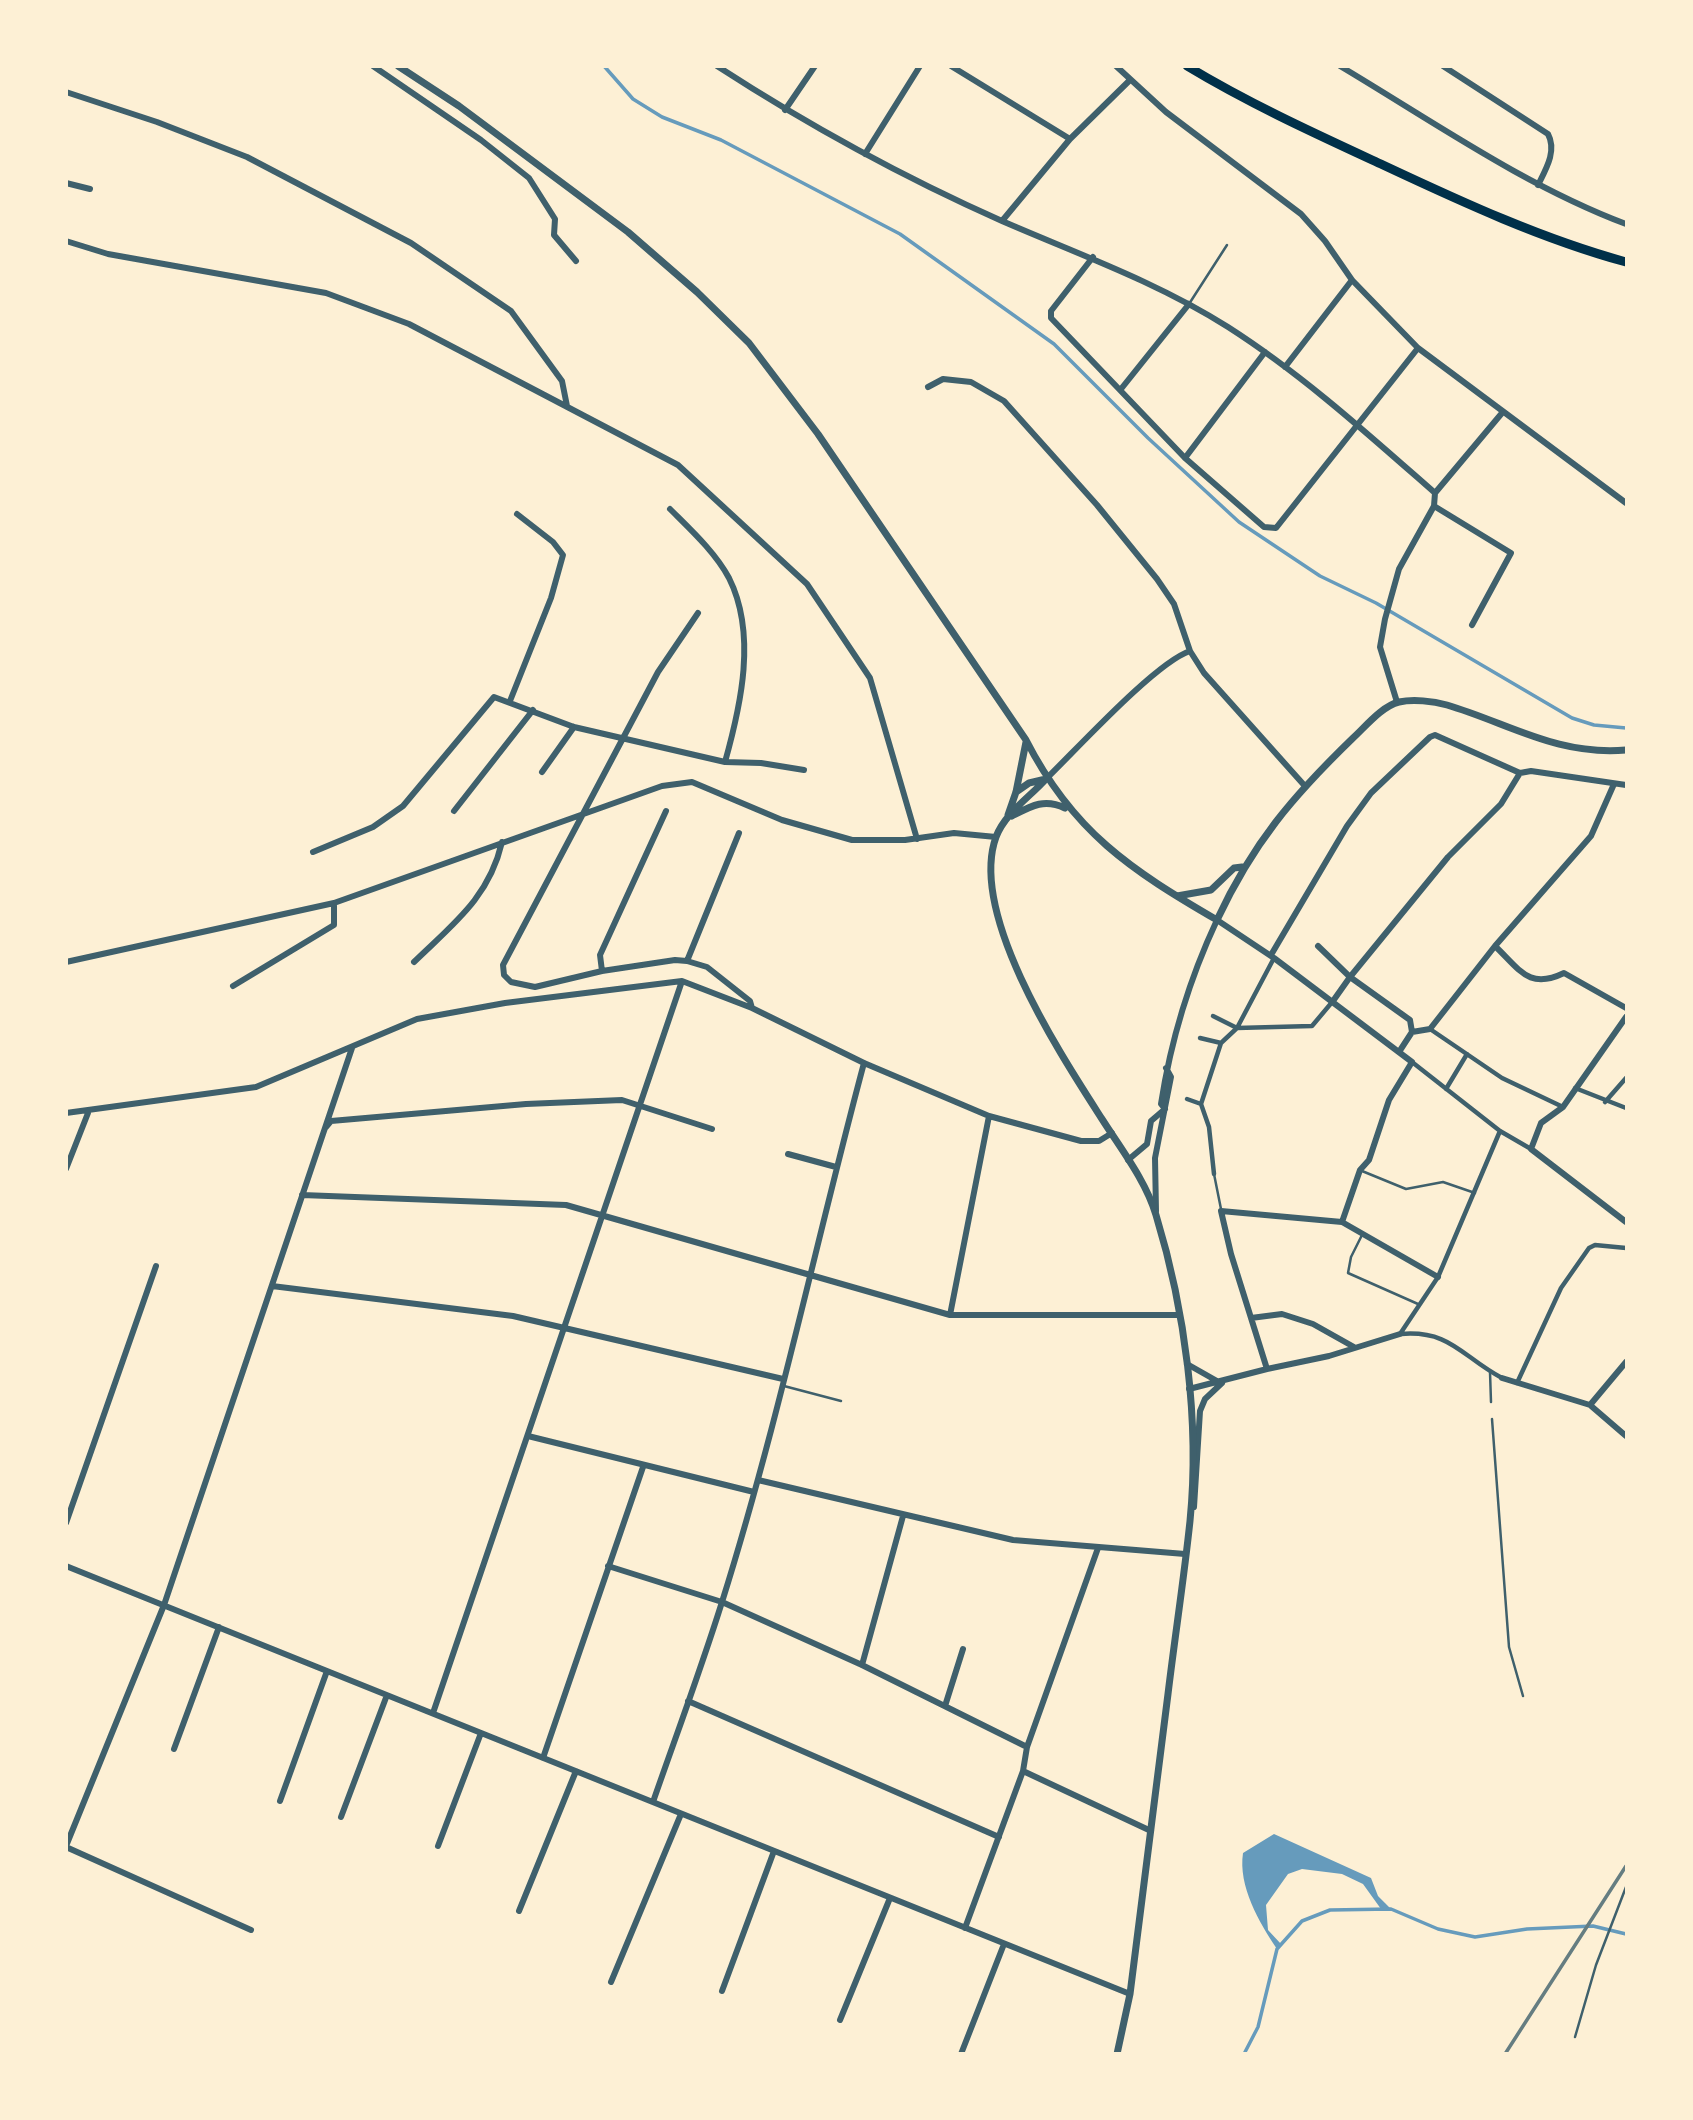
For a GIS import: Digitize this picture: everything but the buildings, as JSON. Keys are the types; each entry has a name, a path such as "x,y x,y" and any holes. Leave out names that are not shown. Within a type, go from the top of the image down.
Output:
{"main road":[{"path":"1187,66 1301,127 1461,201 1533,231 1626,262"}],"street":[{"path":"373,66 481,140 528,178 555,219 555,235 576,261"},
{"path":"398,66 459,106 628,232 697,292 749,343 818,434 1026,740 1046,779 1069,810 1116,855 1273,956 1500,1131 1531,1149 1626,1222"},
{"path":"717,66 785,110 865,154 1002,220 1093,257 1189,304 1285,367 1435,493"},
{"path":"785,110 815,66"},
{"path":"865,154 920,66"},
{"path":"951,66 1070,139"},
{"path":"1116,66 1129,81 1301,214 1325,241 1352,280 1418,348 1626,503"},
{"path":"1340,66 1538,185 1579,206 1626,224"},
{"path":"1443,66 1548,134 1552,148 1548,166 1538,185"},
{"path":"1002,220 1070,139 1129,81"},
{"path":"66,92 158,122 247,157 411,243 511,311 562,381 567,406"},
{"path":"66,183 90,189"},
{"path":"66,241 108,254 326,293 409,324 678,465 807,584 870,678 918,839"},
{"path":"1093,257 1051,311 1051,318 1121,388 1185,458 1264,527 1276,528 1418,348"},
{"path":"1285,367 1352,280"},
{"path":"1121,388 1189,304"},
{"path":"1185,458 1265,352"},
{"path":"928,387 943,379 971,382 1004,401 1097,505 1157,579 1180,617 1190,651 1203,673 1304,785"},
{"path":"1397,702 1380,647 1399,569 1434,506 1435,493 1502,413"},
{"path":"1434,506 1511,553 1472,625"},
{"path":"670,509 704,544 728,577 741,610 743,651 739,712 725,762"},
{"path":"510,701 551,598 563,555 553,542 517,514"},
{"path":"698,613 658,672 503,965 504,975 511,982 535,987 602,971 675,960 687,961 707,967 750,1001 752,1008"},
{"path":"1006,819 1131,696 1180,655 1190,651"},
{"path":"313,852 373,827 403,806 491,698 510,701 574,727 725,762 761,763 804,770"},
{"path":"1191,1519 1189,1390 1179,1315 1156,1213 1155,1158 1171,1077 1166,1068 1187,992 1242,867 1304,785 1373,719 1397,702 1447,705 1522,734 1566,746 1626,750"},
{"path":"454,811 533,710"},
{"path":"542,772 574,727"},
{"path":"1214,1174 1209,1127 1201,1104 1221,1043 1237,1028 1287,924 1347,826 1371,793 1430,737 1435,735 1520,773 1531,771 1626,785"},
{"path":"1026,740 1016,792 996,837 992,882 1002,938 1054,1039 1128,1160 1156,1213"},
{"path":"1213,1016 1237,1028 1312,1026 1448,857 1501,804 1520,773"},
{"path":"1016,792 1029,783 1046,779"},
{"path":"66,962 334,903 662,786 692,782 782,820 852,840 918,839 954,833 996,837"},
{"path":"1412,1032 1430,1029 1495,946 1591,836 1614,784"},
{"path":"1006,819 1035,804 1049,802 1069,810"},
{"path":"602,971 600,955 666,811"},
{"path":"687,961 739,833"},
{"path":"414,962 472,905 496,868 502,842"},
{"path":"1177,896 1211,890 1234,868 1242,867"},
{"path":"233,986 334,925 334,903"},
{"path":"1318,946 1350,977 1410,1020 1412,1032 1399,1052"},
{"path":"1495,946 1529,978 1545,982 1564,973 1626,1008"},
{"path":"66,1113 88,1113 256,1087 417,1019 505,1003 682,981 752,1008 864,1063 989,1116 1081,1141 1099,1141 1112,1133"},
{"path":"433,1713 682,981"},
{"path":"1531,1149 1541,1123 1563,1107 1626,1017"},
{"path":"1430,1029 1520,1088 1563,1107"},
{"path":"1200,1038 1221,1043"},
{"path":"251,1930 66,1846 164,1605 352,1048"},
{"path":"1446,1088 1466,1054"},
{"path":"1342,1222 1360,1170 1369,1160 1389,1100 1412,1062"},
{"path":"653,1802 722,1602 758,1480 812,1278 836,1167 864,1063"},
{"path":"1605,1102 1626,1078"},
{"path":"1574,1088 1626,1108"},
{"path":"1187,1099 1201,1104"},
{"path":"325,1128 331,1121 526,1104 622,1100 712,1129"},
{"path":"1128,1160 1147,1144 1151,1121 1165,1109"},
{"path":"66,1169 88,1113"},
{"path":"950,1315 989,1116"},
{"path":"1400,1334 1421,1306 1437,1277 1500,1131"},
{"path":"788,1154 836,1167"},
{"path":"302,1195 566,1205 812,1278 950,1315 1179,1315"},
{"path":"1266,1368 1231,1254 1221,1210 1342,1222 1437,1277"},
{"path":"1517,1384 1561,1287 1589,1248 1595,1245 1626,1248"},
{"path":"66,1523 156,1266"},
{"path":"272,1286 513,1316 565,1326 783,1382"},
{"path":"1251,1318 1282,1314 1313,1324 1354,1347"},
{"path":"1189,1390 1266,1368 1329,1356 1400,1334 1426,1332 1460,1349 1502,1378 1590,1405 1626,1436"},
{"path":"1590,1405 1626,1362"},
{"path":"1186,1364 1219,1382"},
{"path":"1117,2053 1130,1994 1185,1554 1197,1494 1200,1411 1205,1399 1230,1378"},
{"path":"528,1436 754,1492"},
{"path":"542,1758 643,1466"},
{"path":"758,1480 903,1516 1013,1539 1185,1554"},
{"path":"862,1665 903,1516"},
{"path":"965,1928 1023,1771 1027,1747 1098,1548"},
{"path":"66,1566 1130,1994"},
{"path":"608,1566 722,1602 862,1665 1027,1747"},
{"path":"174,1749 219,1627"},
{"path":"945,1706 963,1648"},
{"path":"280,1801 327,1671"},
{"path":"341,1817 387,1695"},
{"path":"688,1701 999,1838"},
{"path":"438,1846 481,1733"},
{"path":"519,1912 576,1771"},
{"path":"1023,1771 1151,1831"},
{"path":"611,1982 681,1814"},
{"path":"722,1991 774,1851"},
{"path":"840,2020 890,1898"},
{"path":"961,2053 1004,1944"}],"lane":[{"path":"1189,304 1227,245"},
{"path":"1360,1170 1406,1189 1443,1182 1475,1193"},
{"path":"1214,1174 1221,1210"},
{"path":"1363,1233 1351,1257 1348,1273 1421,1306"},
{"path":"1490,1372 1491,1402"},
{"path":"783,1382 841,1401"},
{"path":"1492,1419 1509,1647 1523,1696"},
{"path":"1575,2037 1626,1887"}],"water":[{"path":"1274,1834 1371,1878 1378,1896 1391,1909 1381,1909 1363,1884 1342,1874 1302,1869 1288,1874 1266,1905 1268,1930 1281,1944 1277,1949 1251,1903 1242,1865 1243,1853"}],"waterway":[{"path":"604,66 633,99 662,117 721,140 900,234 1054,344 1148,438 1239,522 1320,576 1376,603 1572,718 1594,725 1626,728"},
{"path":"1244,2054 1258,2027 1277,1949 1302,1921 1330,1910 1391,1909 1438,1929 1475,1937 1527,1929 1593,1926 1626,1934"}],"railway":[{"path":"1505,2054 1626,1866"}]}
